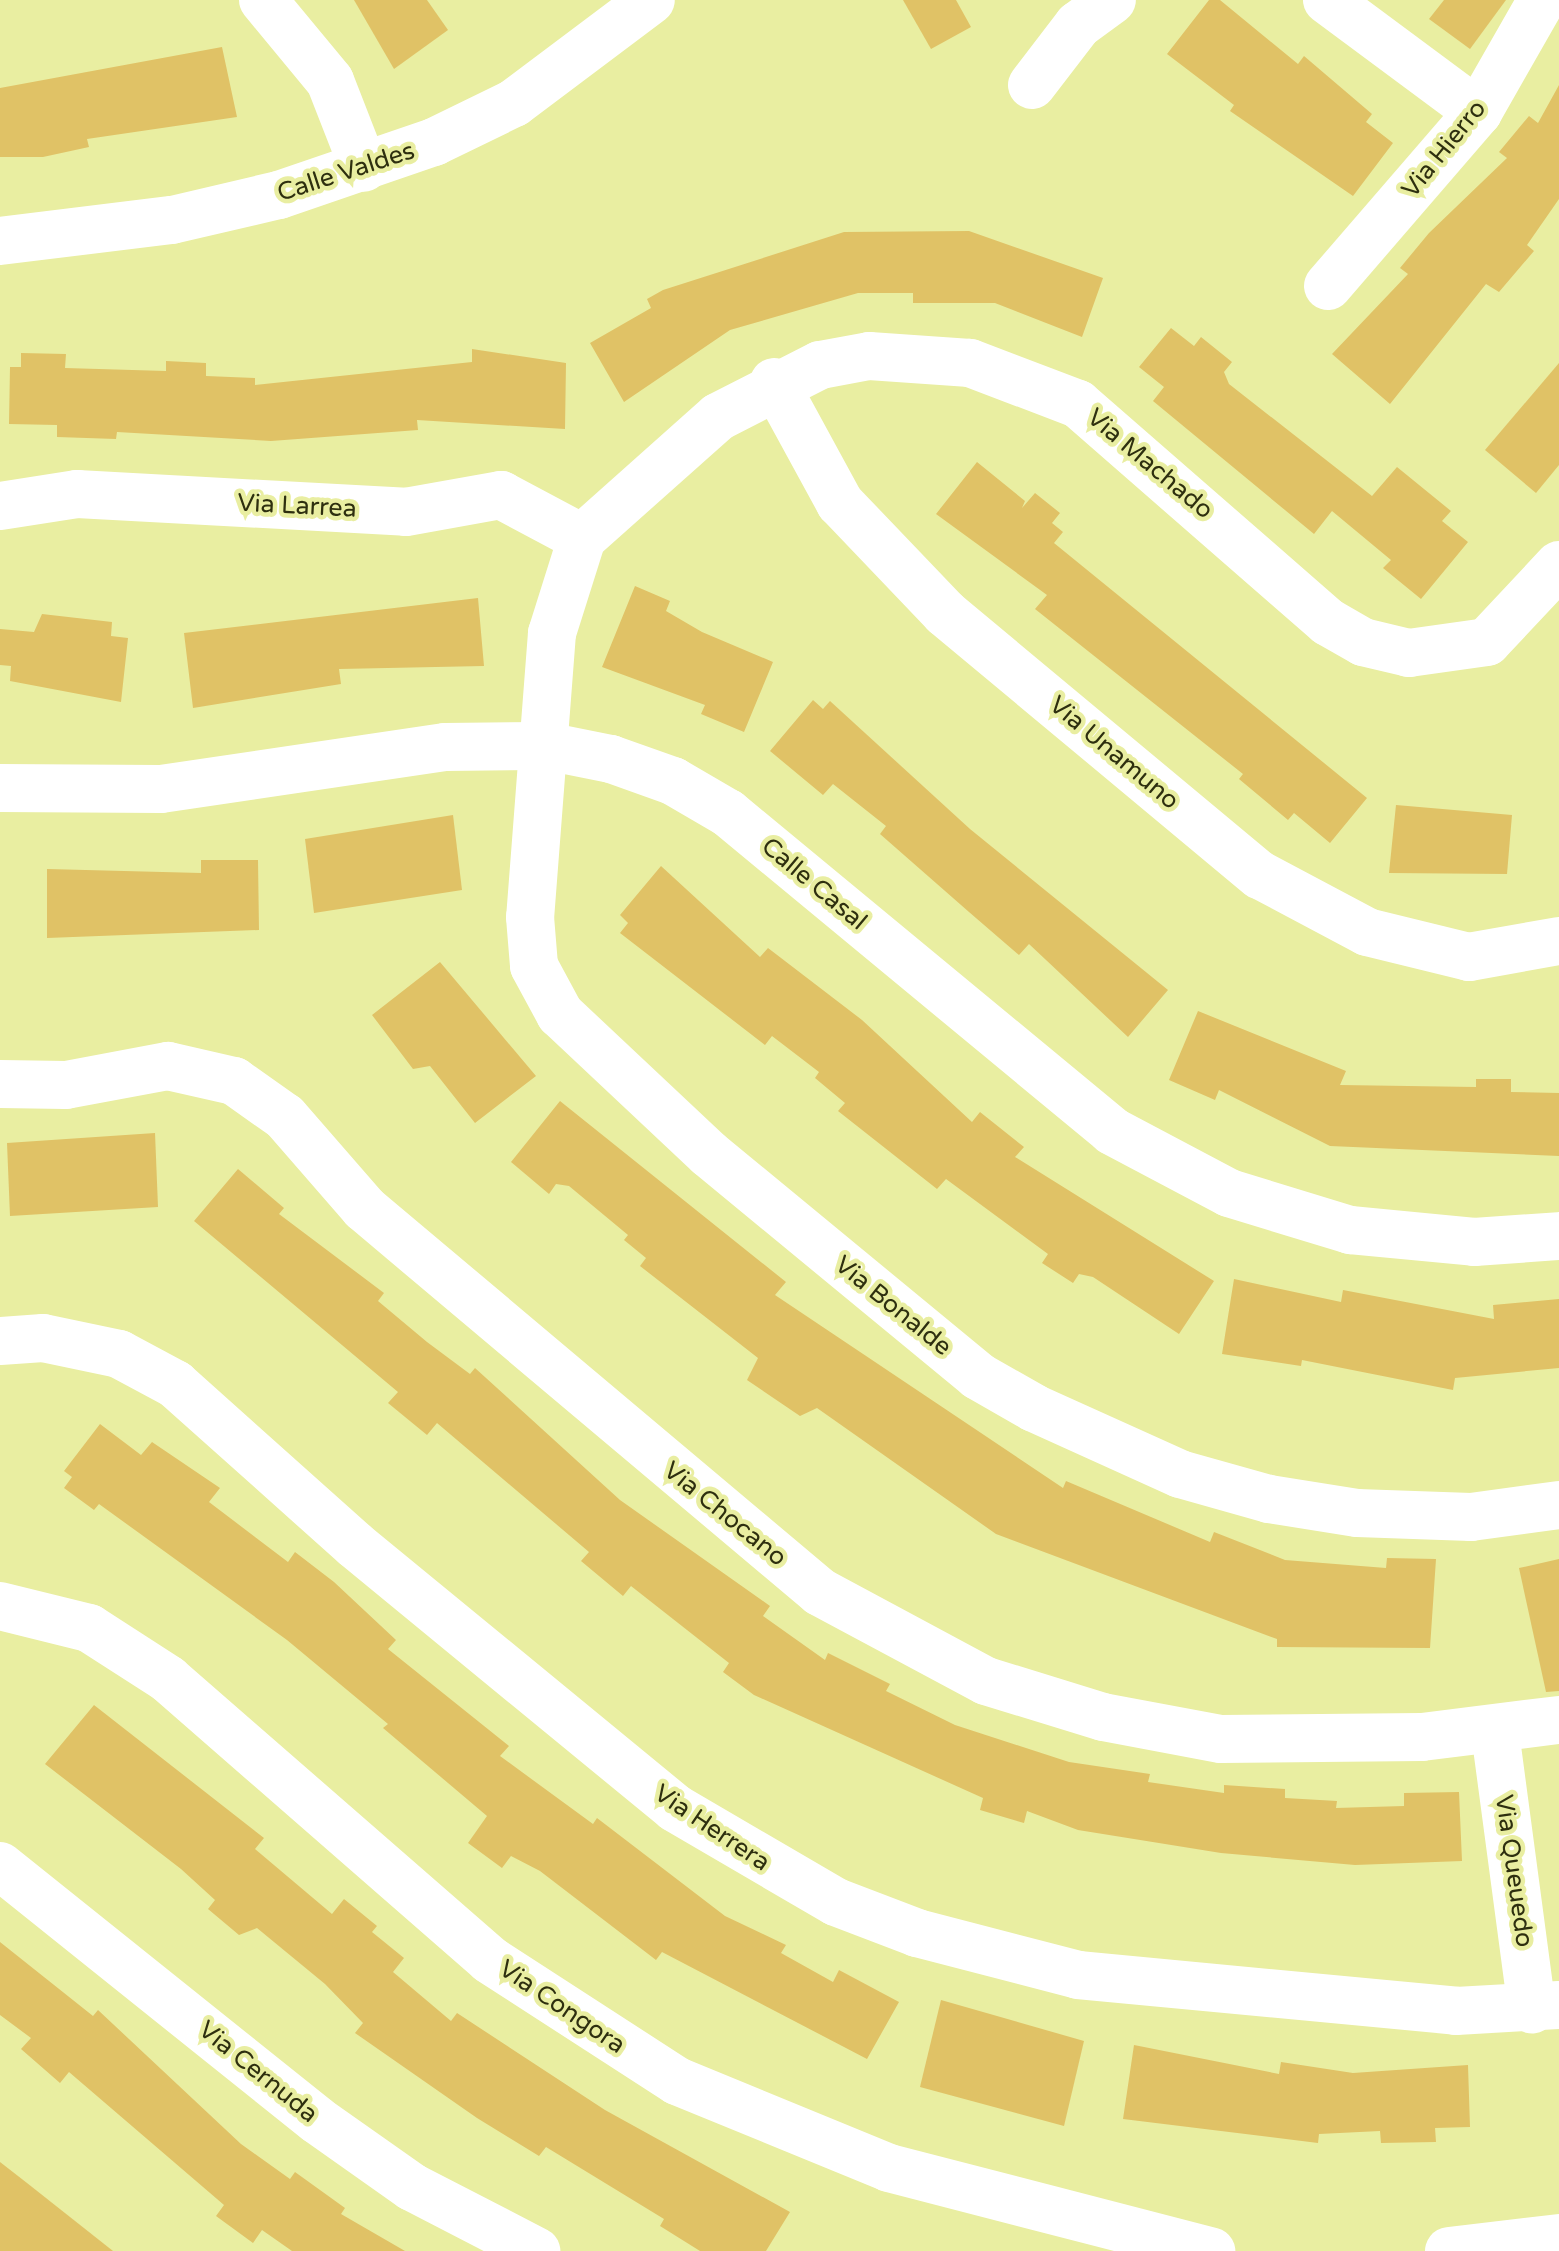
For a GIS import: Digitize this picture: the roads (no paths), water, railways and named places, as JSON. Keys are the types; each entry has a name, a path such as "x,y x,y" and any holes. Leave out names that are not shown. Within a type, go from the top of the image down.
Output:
{"street":[{"path":"263,0 330,81 364,168"},
{"name":"Calle Valdes","path":"0,241 172,220 364,168 514,102 651,0"},
{"path":"1032,85 1078,25 1112,0"},
{"path":"1328,0 1478,112"},
{"name":"Via Hierro","path":"1328,286 1478,112 1542,0"},
{"name":"Via Machado","path":"546,746 552,633 582,538 640,479 774,382 869,356 970,362 1018,376 1125,438 1328,622 1364,642 1409,653 1488,642 1559,564"},
{"name":"Via Unamuno","path":"774,382 840,503 945,613 1260,875 1367,932 1469,957 1559,940"},
{"name":"Via Larrea","path":"0,506 78,494 406,512 502,495 582,538"},
{"name":"Calle Casal","path":"0,788 162,789 445,747 546,746 673,781 728,814 1112,1131 1229,1193 1350,1230 1474,1242 1559,1236"},
{"name":"Via Bonalde","path":"546,746 530,917 534,966 560,1014 708,1154 978,1376 1180,1474 1269,1499 1358,1513 1471,1517 1559,1505"},
{"name":"Via Chocano","path":"0,1084 66,1085 168,1066 234,1081 285,1118 364,1208 820,1592 986,1681 1104,1717 1221,1738 1495,1732 1559,1720"},
{"name":"Via Herrera","path":"0,1341 43,1338 120,1354 174,1384 355,1545 675,1808 836,1902 917,1934 1078,1974 1456,2011 1546,2007"},
{"name":"Via Congora","path":"0,1606 88,1628 168,1680 490,1960 677,2081 889,2168 1211,2251"},
{"name":"Via Queuedo","path":"1495,1732 1546,2007"},
{"name":"Via Cernuda","path":"0,1866 317,2120 412,2187 536,2251"},
{"path":"1449,2251 1559,2238"}]}
